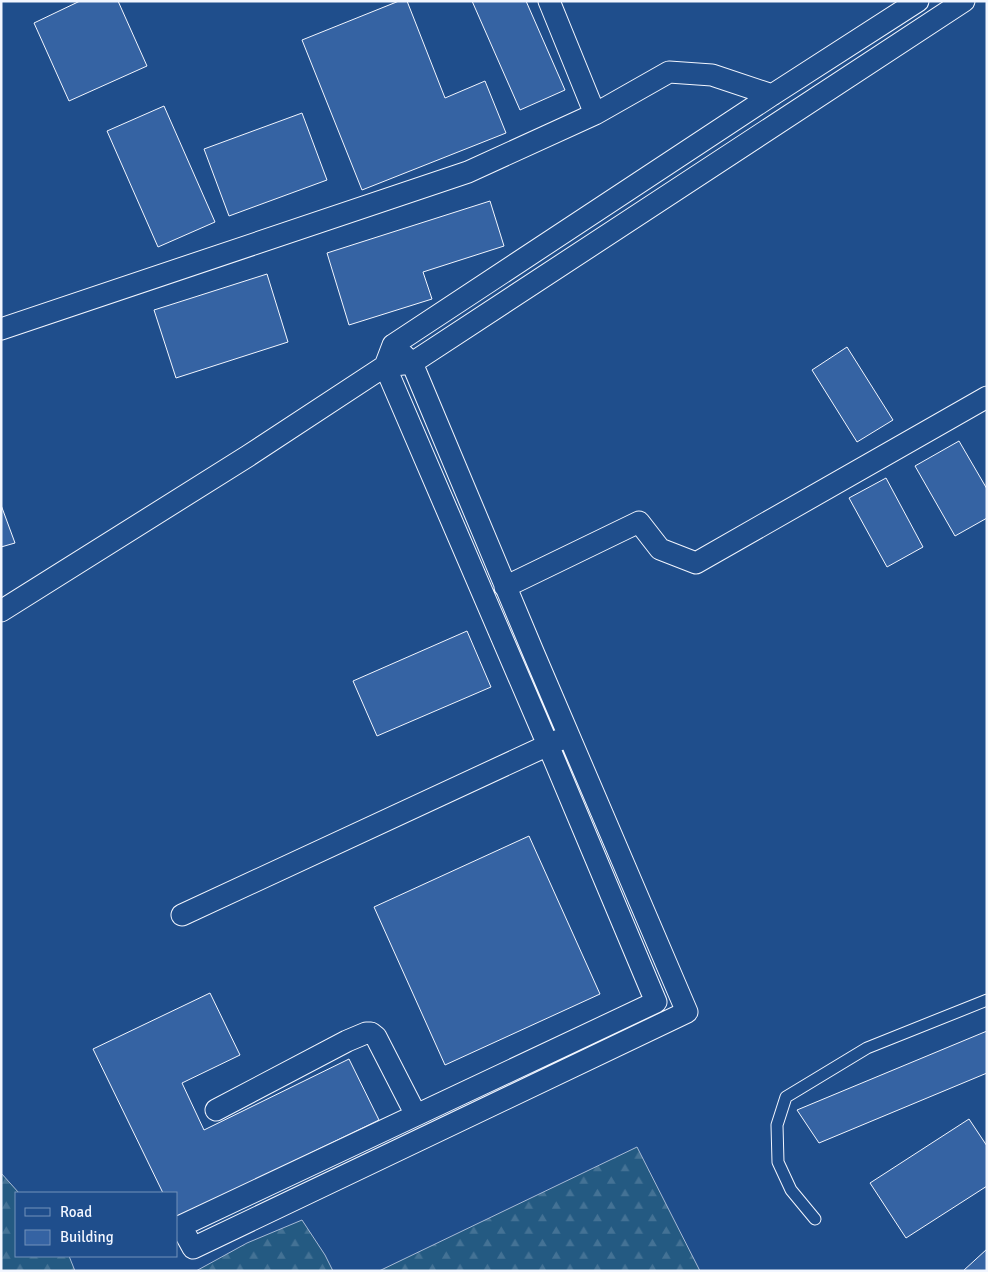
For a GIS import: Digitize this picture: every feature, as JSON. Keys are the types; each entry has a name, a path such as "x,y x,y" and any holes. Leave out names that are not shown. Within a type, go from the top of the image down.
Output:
{"street":[{"path":"549,1 594,114"},
{"path":"1,611 248,456 385,366 412,363 964,1"},
{"path":"393,345 412,363 505,587 687,1012 193,1248 181,1226 656,1002 385,366 393,345 772,95 904,5"},
{"path":"1,329 468,172 594,114 670,72 712,75 772,95"},
{"path":"505,587 639,522 660,549 696,563 987,397"},
{"path":"182,915 568,735"},
{"path":"216,1110 347,1041 366,1033 371,1033 376,1037 416,1115"}],"lane":[{"path":"815,1219 791,1190 778,1162 777,1125 786,1097 868,1048 987,1000"}],"green space":[{"path":"637,1147 700,1271 379,1271"},
{"path":"1,1173 18,1192 15,1192 15,1257 69,1257 75,1271 1,1271"},
{"path":"302,1220 333,1271 196,1271 247,1243"}],"building":[{"path":"80,1 118,1 147,66 69,101 34,23"},
{"path":"399,1 407,1 445,98 485,81 506,133 362,190 302,40"},
{"path":"472,1 526,1 565,90 520,110"},
{"path":"164,106 215,222 158,247 107,131"},
{"path":"302,113 327,180 229,216 204,149"},
{"path":"490,201 504,246 423,272 432,299 349,325 327,253"},
{"path":"267,274 288,342 176,378 154,310"},
{"path":"847,347 893,420 857,442 812,370"},
{"path":"959,441 987,489 987,518 955,536 915,466"},
{"path":"886,478 923,547 887,567 849,498"},
{"path":"1,505 15,543 1,547"},
{"path":"467,631 491,687 377,736 353,681"},
{"path":"529,836 600,994 445,1065 374,907"},
{"path":"210,993 240,1055 182,1083 204,1130 349,1059 379,1120 178,1217 178,1192 163,1192 93,1049"},
{"path":"987,1031 987,1073 819,1143 797,1110"},
{"path":"969,1119 987,1146 987,1186 906,1238 870,1183"},
{"path":"987,1249 987,1271 963,1271"}]}
